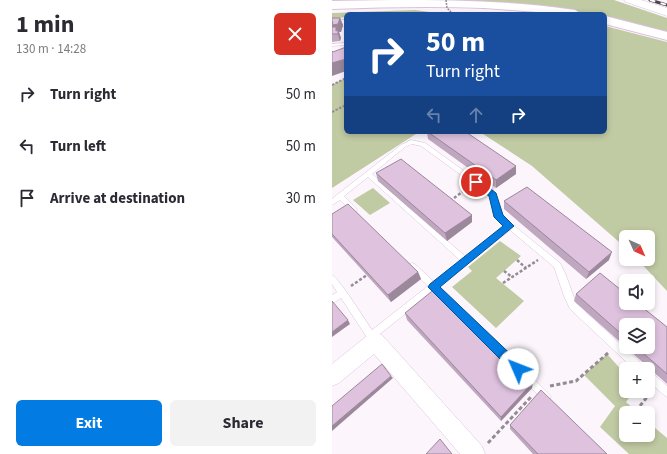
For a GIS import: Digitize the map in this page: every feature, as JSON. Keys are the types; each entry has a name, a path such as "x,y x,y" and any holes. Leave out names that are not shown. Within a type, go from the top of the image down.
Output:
{"main road":[{"path":"332,0 343,0"},
{"path":"630,0 667,12"},
{"path":"332,5 467,4 533,8 561,12"},
{"path":"607,21 667,36"}],"street":[{"path":"332,24 344,23"},
{"path":"332,376 373,338 474,454"}],"lane":[{"path":"332,45 344,43"},
{"path":"332,51 334,47 344,43"},
{"path":"332,203 403,146 411,142 423,144 493,195 499,217 556,265 563,275 567,296 573,306 633,362"},
{"path":"368,174 466,261"},
{"path":"340,196 362,218"},
{"path":"332,278 373,338 433,287 510,226"},
{"path":"406,260 446,299"},
{"path":"332,300 342,292"},
{"path":"522,373 555,405"},
{"path":"655,381 667,392"}],"path":[{"path":"446,0 447,8 451,12"},
{"path":"332,85 344,79"},
{"path":"332,112 344,106"},
{"path":"448,202 476,182"},
{"path":"503,283 545,256"},
{"path":"517,260 526,268"},
{"path":"504,271 512,277"},
{"path":"342,292 367,275"},
{"path":"640,406 658,384"}],"green space":[{"path":"455,0 614,0 667,18 667,33 607,18 607,12 574,12 540,7 456,2"},
{"path":"415,10 430,12 360,12"},
{"path":"332,13 344,13 344,17 332,19"},
{"path":"607,27 667,42 667,291 655,278 655,274 651,274 644,266 655,266 655,230 619,230 619,242 532,166 483,134 607,134"},
{"path":"344,79 344,134 416,134 332,188 332,85"},
{"path":"373,188 390,203 370,215 353,200"},
{"path":"500,241 521,256 496,278 524,301 496,328 452,287 472,271 468,267"},
{"path":"607,354 619,367 619,398 629,398 626,402 630,406 619,406 619,442 655,442 655,428 667,438 667,454 629,454 600,427 615,406 584,375"}],"building":[{"path":"332,18 340,18 338,24 332,25"},
{"path":"332,27 336,27 338,34 332,34"},
{"path":"344,48 344,60 332,63 332,51 333,52"},
{"path":"431,134 469,134 516,166 496,180"},
{"path":"401,159 472,215 445,233 376,173"},
{"path":"527,187 612,252 589,272 504,201"},
{"path":"348,204 418,272 388,295 332,234 332,214"},
{"path":"600,273 619,288 619,310 646,310 667,327 667,374 644,354 655,354 655,318 619,318 619,332 576,294"},
{"path":"436,288 533,382 501,417 405,313"},
{"path":"332,301 348,320 332,332"},
{"path":"382,364 391,376 332,426 332,406"},
{"path":"541,390 607,454 538,454 510,425"},
{"path":"440,439 452,454 426,454"}],"railway":[{"path":"650,0 667,5"}],"route":[{"path":"476,182 493,195 499,217 510,226 433,287 518,369"}]}
